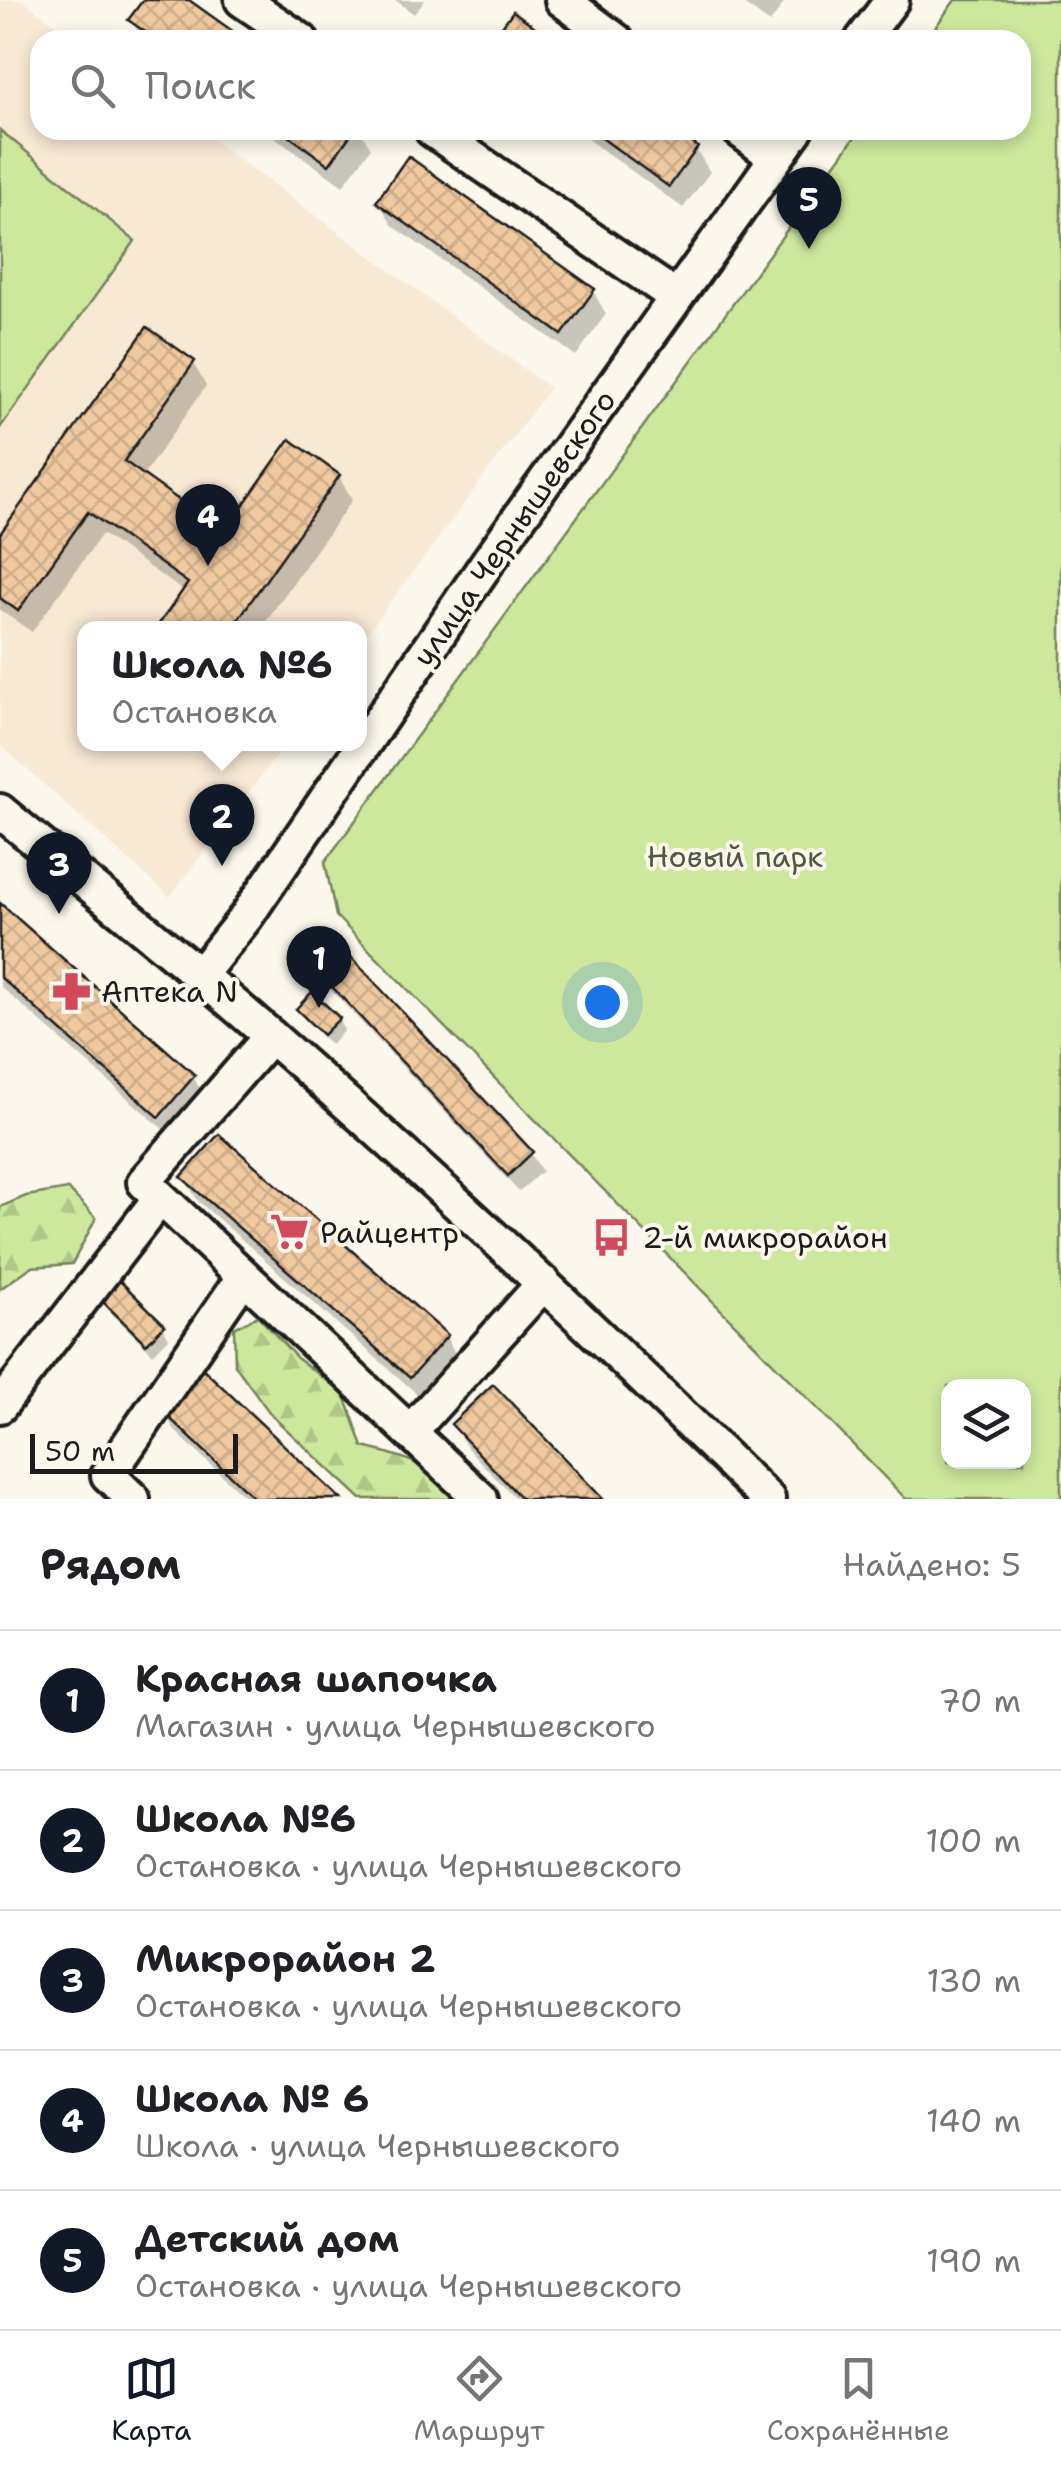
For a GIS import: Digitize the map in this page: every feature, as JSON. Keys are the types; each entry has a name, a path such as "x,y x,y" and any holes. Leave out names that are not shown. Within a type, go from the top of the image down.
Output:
{"street":[{"path":"242,0 286,30"},
{"path":"562,0 602,30"},
{"path":"870,30 892,0"},
{"path":"447,140 676,297"},
{"path":"752,140 776,157"},
{"name":"улица Чернышевского","path":"367,739 489,560 789,140"},
{"name":"улица Чернышевского","path":"198,976 246,916 359,751"},
{"path":"0,812 271,1036 544,1283 768,1499"},
{"path":"271,1036 144,1182 481,1499"},
{"path":"0,1406 160,1198"},
{"path":"133,1499 108,1474 244,1276"},
{"path":"410,1432 544,1283"}],"shaded area":[{"path":"0,0 22,0 63,30 30,30 30,140 213,140 550,388 367,634 367,621 77,621 77,751 280,751 170,897 0,745"}],"green space":[{"name":"Новый парк","path":"955,0 1061,0 1061,1499 906,1499 336,916 325,862 853,140 1031,140 1031,30 933,30"},
{"path":"0,130 135,241 0,428"},
{"path":"68,1189 96,1218 72,1264 31,1267 0,1289 0,1207 26,1196"},
{"path":"258,1316 297,1358 344,1393 363,1447 416,1463 437,1477 456,1499 361,1499 272,1416 235,1365 234,1328"}],"building":[{"path":"143,0 189,0 231,30 142,30 128,20"},
{"path":"513,11 539,30 499,30"},
{"path":"295,140 347,140 329,165"},
{"path":"605,140 689,140 698,147 669,187"},
{"path":"408,156 595,289 562,335 376,202"},
{"path":"147,327 195,361 124,461 224,532 290,439 340,475 237,621 161,621 188,583 88,512 18,611 0,598 0,534"},
{"path":"0,903 195,1075 159,1117 0,977"},
{"path":"337,942 533,1152 508,1176 312,965"},
{"path":"312,992 340,1018 323,1035 296,1009"},
{"path":"219,1134 448,1335 410,1378 181,1177"},
{"path":"117,1278 165,1325 146,1344 98,1297"},
{"path":"199,1365 341,1499 255,1499 159,1408"},
{"path":"493,1384 603,1499 522,1499 451,1424"}],"place":[{"name":"Детский дом","path":"809,249"},
{"name":"Школа № 6","path":"208,566"},
{"name":"Школа №6","path":"222,866"},
{"name":"Микрорайон 2","path":"59,914"},
{"name":"Аптека N","path":"71,991"},
{"name":"Красная шапочка","path":"319,1008"},
{"name":"Райцентр","path":"290,1232"},
{"name":"2-й микрорайон","path":"612,1237"}]}
